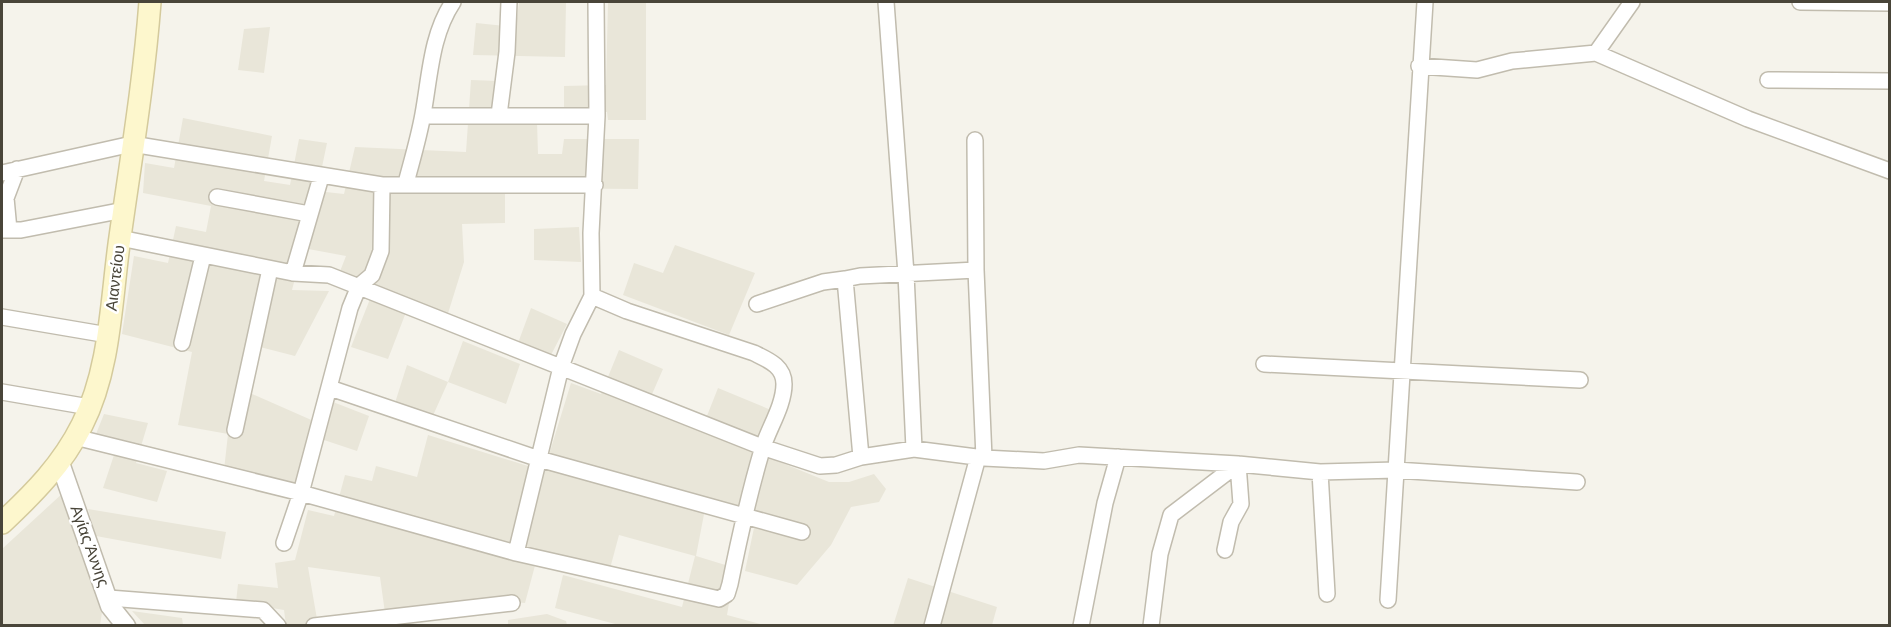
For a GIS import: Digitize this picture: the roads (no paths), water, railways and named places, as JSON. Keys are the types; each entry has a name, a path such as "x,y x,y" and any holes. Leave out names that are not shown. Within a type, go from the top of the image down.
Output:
{"main road":[{"name":"Αιαντείου","path":"2,523 60,463 89,407 108,335 132,144 145,67 150,2"}],"street":[{"path":"406,183 423,116 434,46 443,20 453,2"},
{"path":"499,115 507,52 509,2"},
{"path":"516,553 561,367 573,334 592,296 591,233 597,116 596,2"},
{"path":"886,2 906,274 914,449"},
{"path":"1388,600 1419,66 1425,2"},
{"path":"1596,53 1632,2"},
{"path":"1800,2 1889,7"},
{"path":"1419,66 1477,70 1512,61 1596,53 1748,119 1890,171"},
{"path":"1768,80 1890,81"},
{"path":"423,116 597,116"},
{"path":"932,626 981,457 975,140"},
{"path":"124,210 5,230 9,171 132,144 321,177 382,184 595,185"},
{"path":"293,273 321,177"},
{"path":"284,543 301,493 350,308 359,286 372,275 381,251 382,184"},
{"path":"217,198 309,214"},
{"path":"120,238 270,269 329,275 762,447 820,466 837,465 861,457 914,449 981,457 1044,461 1079,455 1238,464 1320,472 1396,470 1578,482"},
{"path":"182,343 203,256"},
{"path":"235,430 270,269"},
{"path":"757,304 823,282 976,270"},
{"path":"845,279 861,457"},
{"path":"75,437 301,493 516,553 719,599 727,594 730,584 744,514 762,447 784,384 781,372 774,363 754,353 627,312 592,296"},
{"path":"2,317 108,335"},
{"path":"1264,364 1580,380"},
{"path":"330,388 539,459 648,491 744,514 802,532"},
{"path":"2,392 89,407"},
{"path":"1081,626 1105,503 1118,457"},
{"name":"Αγίας Άννης","path":"60,463 109,602 126,626"},
{"path":"1225,550 1231,522 1241,504 1238,464"},
{"path":"1151,626 1160,554 1171,515 1238,464"},
{"path":"1320,472 1327,594"},
{"path":"106,626 109,602 263,610 278,626"},
{"path":"314,626 512,603"}]}
